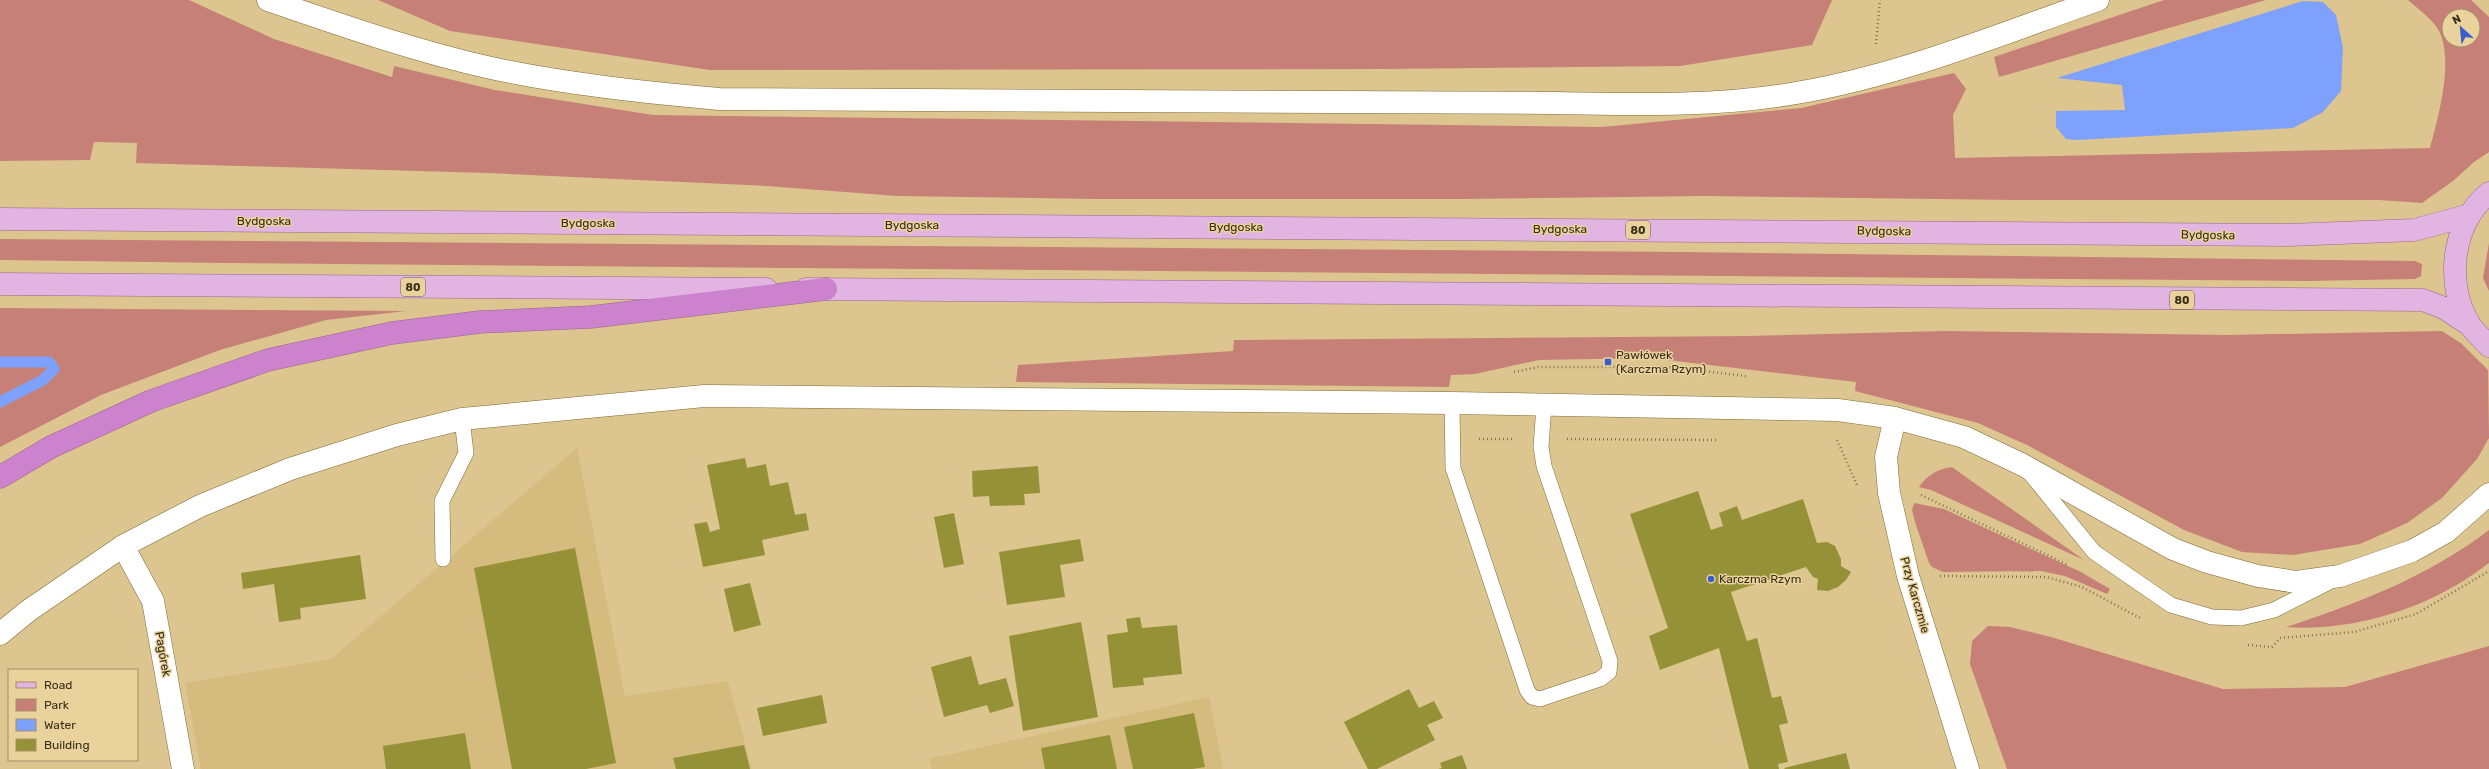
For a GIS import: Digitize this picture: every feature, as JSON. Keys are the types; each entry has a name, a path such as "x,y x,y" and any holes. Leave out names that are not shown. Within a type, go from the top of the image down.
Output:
{"highway":[{"path":"0,477 51,447 151,401 268,360 392,332 480,322 591,317 826,289"}],"main road":[{"name":"80","path":"2470,325 2458,299 2454,271 2458,242 2470,215 2489,193"},
{"name":"Bydgoska","path":"0,219 2289,236 2414,230 2470,215"},
{"name":"80","path":"0,284 2423,300 2444,308 2470,325 2489,346"}],"street":[{"path":"268,0 375,36 491,68 598,88 719,99 1555,102 1682,105 1784,95 1879,75 2098,0"},
{"path":"0,634 28,611 123,546 200,506 290,469 397,435 462,419 704,396 1452,403 1838,410 1895,418 1964,437 2023,465 2130,527 2173,549 2207,562 2258,576 2296,582 2340,576 2412,551 2446,532 2484,498 2489,482"},
{"name":"Przy Karczmie","path":"1895,418 1886,457 1888,486 1908,576 1968,769"},
{"name":"Pagórek","path":"123,546 153,601 183,769"}],"lane":[{"path":"1452,403 1453,468 1527,690 1532,697 1540,699 1600,679 1609,672 1610,661 1544,466 1541,439 1544,405"},
{"path":"443,559 442,501 466,453 462,419"},
{"path":"2023,465 2094,552 2171,605 2212,617 2241,618 2274,610 2340,576"}],"path":[{"path":"1879,75 1876,48 1880,0"},
{"path":"1452,435 1469,439 1721,440"},
{"path":"1829,440 1836,439"},
{"path":"2242,645 2272,647 2280,638 2354,632 2416,614 2489,571"},
{"path":"1908,576 2046,577 2082,587 2143,620"}],"shaded area":[{"path":"577,448 625,696 728,681 752,769 201,769 185,683 331,659"},
{"path":"1209,697 1223,769 932,769 929,759"}],"green space":[{"path":"0,0 189,0 274,39 392,77 394,66 495,90 653,115 1602,127 1801,108 1954,73 1966,89 1953,115 1955,158 2430,148 2444,85 2444,48 2481,48 2481,9 2489,17 2489,152 2474,162 2453,181 2422,203 2379,200 2015,200 1704,196 1462,199 1096,199 897,196 767,186 488,173 136,163 137,143 94,142 90,160 0,161"},
{"path":"378,0 1832,0 1812,45 1680,66 1385,69 710,70 450,31"},
{"path":"2164,0 2266,0 1999,77 1994,57"},
{"path":"2408,0 2471,0 2479,8 2441,8 2441,37 2435,25 2426,15"},
{"path":"0,239 1682,252 2415,261 2422,264 2421,276 2415,279 2306,281 224,263 0,260"},
{"path":"2489,243 2489,291 2483,278"},
{"path":"0,308 406,311 326,320 220,350 101,395 0,447"},
{"path":"1944,331 2227,335 2442,331 2462,344 2488,370 2489,438 2477,459 2442,498 2407,523 2360,544 2293,555 2242,552 2184,530 2027,445 1978,423 1855,391 1856,382 1650,358 1539,360 1475,374 1451,375 1449,387 1016,382 1018,365 1233,351 1234,340 1749,336"},
{"path":"1952,467 2084,560 1931,490 1919,487 1933,473"},
{"path":"1914,503 1944,509 2081,572 2110,589 2107,594 2065,576 2041,571 1943,572 1932,567 1929,563 1912,510"},
{"path":"2489,530 2489,563 2467,579 2419,604 2366,621 2313,627 2286,627 2339,609 2392,587 2442,561"},
{"path":"1988,626 2010,627 2051,637 2223,689 2345,687 2489,646 2489,769 2007,769 1970,664 1972,641"}],"water":[{"path":"2303,1 2323,2 2336,15 2343,48 2341,91 2323,112 2293,128 2077,140 2066,139 2056,127 2056,111 2125,110 2122,85 2057,78"}],"building":[{"path":"745,458 747,468 766,464 770,486 788,482 795,515 806,513 809,530 762,540 765,555 703,567 694,524 707,522 710,532 720,529 707,465"},
{"path":"1038,466 1040,493 1024,494 1025,505 990,506 989,496 973,497 972,471"},
{"name":"Karczma Rzym","path":"1698,491 1711,530 1723,526 1719,513 1737,506 1742,520 1803,499 1817,543 1827,542 1835,546 1841,559 1841,566 1851,572 1846,580 1838,587 1828,591 1817,590 1818,579 1813,577 1806,567 1731,592 1747,641 1757,638 1772,698 1781,696 1788,723 1779,725 1788,762 1778,764 1779,769 1749,769 1719,648 1660,670 1649,636 1668,628 1630,514"},
{"path":"954,513 964,564 944,568 934,517"},
{"path":"1080,539 1084,561 1060,565 1065,597 1007,605 999,552"},
{"path":"575,548 616,763 586,769 512,769 474,568"},
{"path":"360,555 366,599 300,608 301,619 279,622 274,584 243,589 241,573"},
{"path":"750,583 761,625 734,632 724,589"},
{"path":"1140,617 1142,628 1177,625 1182,674 1143,678 1144,685 1113,688 1107,635 1128,632 1126,619"},
{"path":"1081,622 1098,717 1023,731 1009,636"},
{"path":"971,656 979,685 1006,678 1014,706 990,713 987,705 944,717 931,667"},
{"path":"1409,689 1419,708 1434,701 1443,718 1427,725 1435,740 1377,769 1368,769 1344,722"},
{"path":"822,695 827,723 763,736 757,708"},
{"path":"1194,713 1205,767 1192,769 1133,769 1124,727"},
{"path":"465,733 471,769 386,769 383,746"},
{"path":"1110,735 1117,769 1045,769 1041,748"},
{"path":"744,745 750,769 676,769 673,758"},
{"path":"1846,753 1850,769 1784,768"},
{"path":"1462,755 1467,769 1438,769 1442,768 1440,763"}],"waterway":[{"path":"0,362 49,362 54,369 43,380 0,402"}],"place":[{"name":"Pawłówek (Karczma Rzym)","path":"1608,362"},
{"name":"Karczma Rzym","path":"1711,579"}]}
